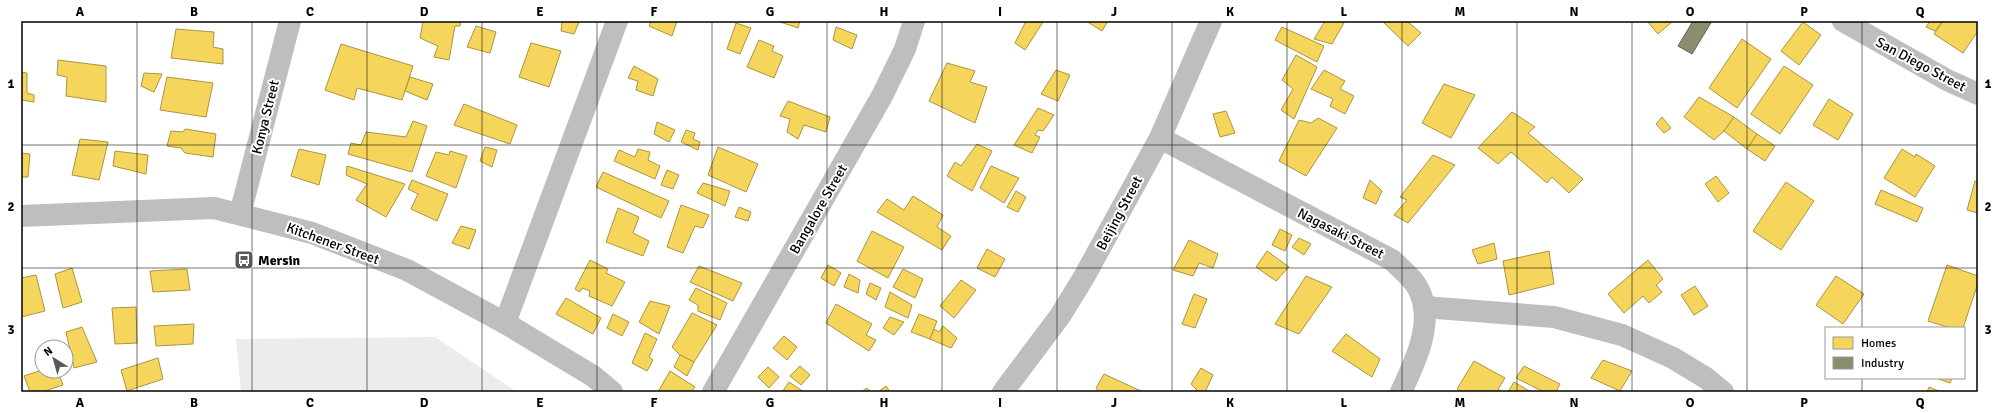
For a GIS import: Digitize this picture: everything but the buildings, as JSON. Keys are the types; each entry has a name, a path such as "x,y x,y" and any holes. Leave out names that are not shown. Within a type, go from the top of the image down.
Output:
{"street":[{"name":"Konya Street","path":"240,214 290,21"},
{"path":"504,323 617,21"},
{"name":"Bangalore Street","path":"713,392 882,96 905,49 914,21"},
{"name":"Beijing Street","path":"1003,392 1060,316 1072,297 1160,138 1211,21"},
{"name":"San Diego Street","path":"1843,21 1940,76 1978,94"},
{"name":"Nagasaki Street","path":"1160,138 1392,260 1412,280 1421,295 1424,307 1424,331 1416,358 1401,392"},
{"name":"Kitchener Street","path":"21,216 214,208 312,233 407,270 504,323 593,376 612,392"},
{"path":"1424,307 1554,317 1622,334 1673,358 1706,378 1723,392"}],"shaded area":[{"path":"435,337 517,392 241,392 236,339"}],"place":[{"name":"Mersin","path":"244,260"}]}
